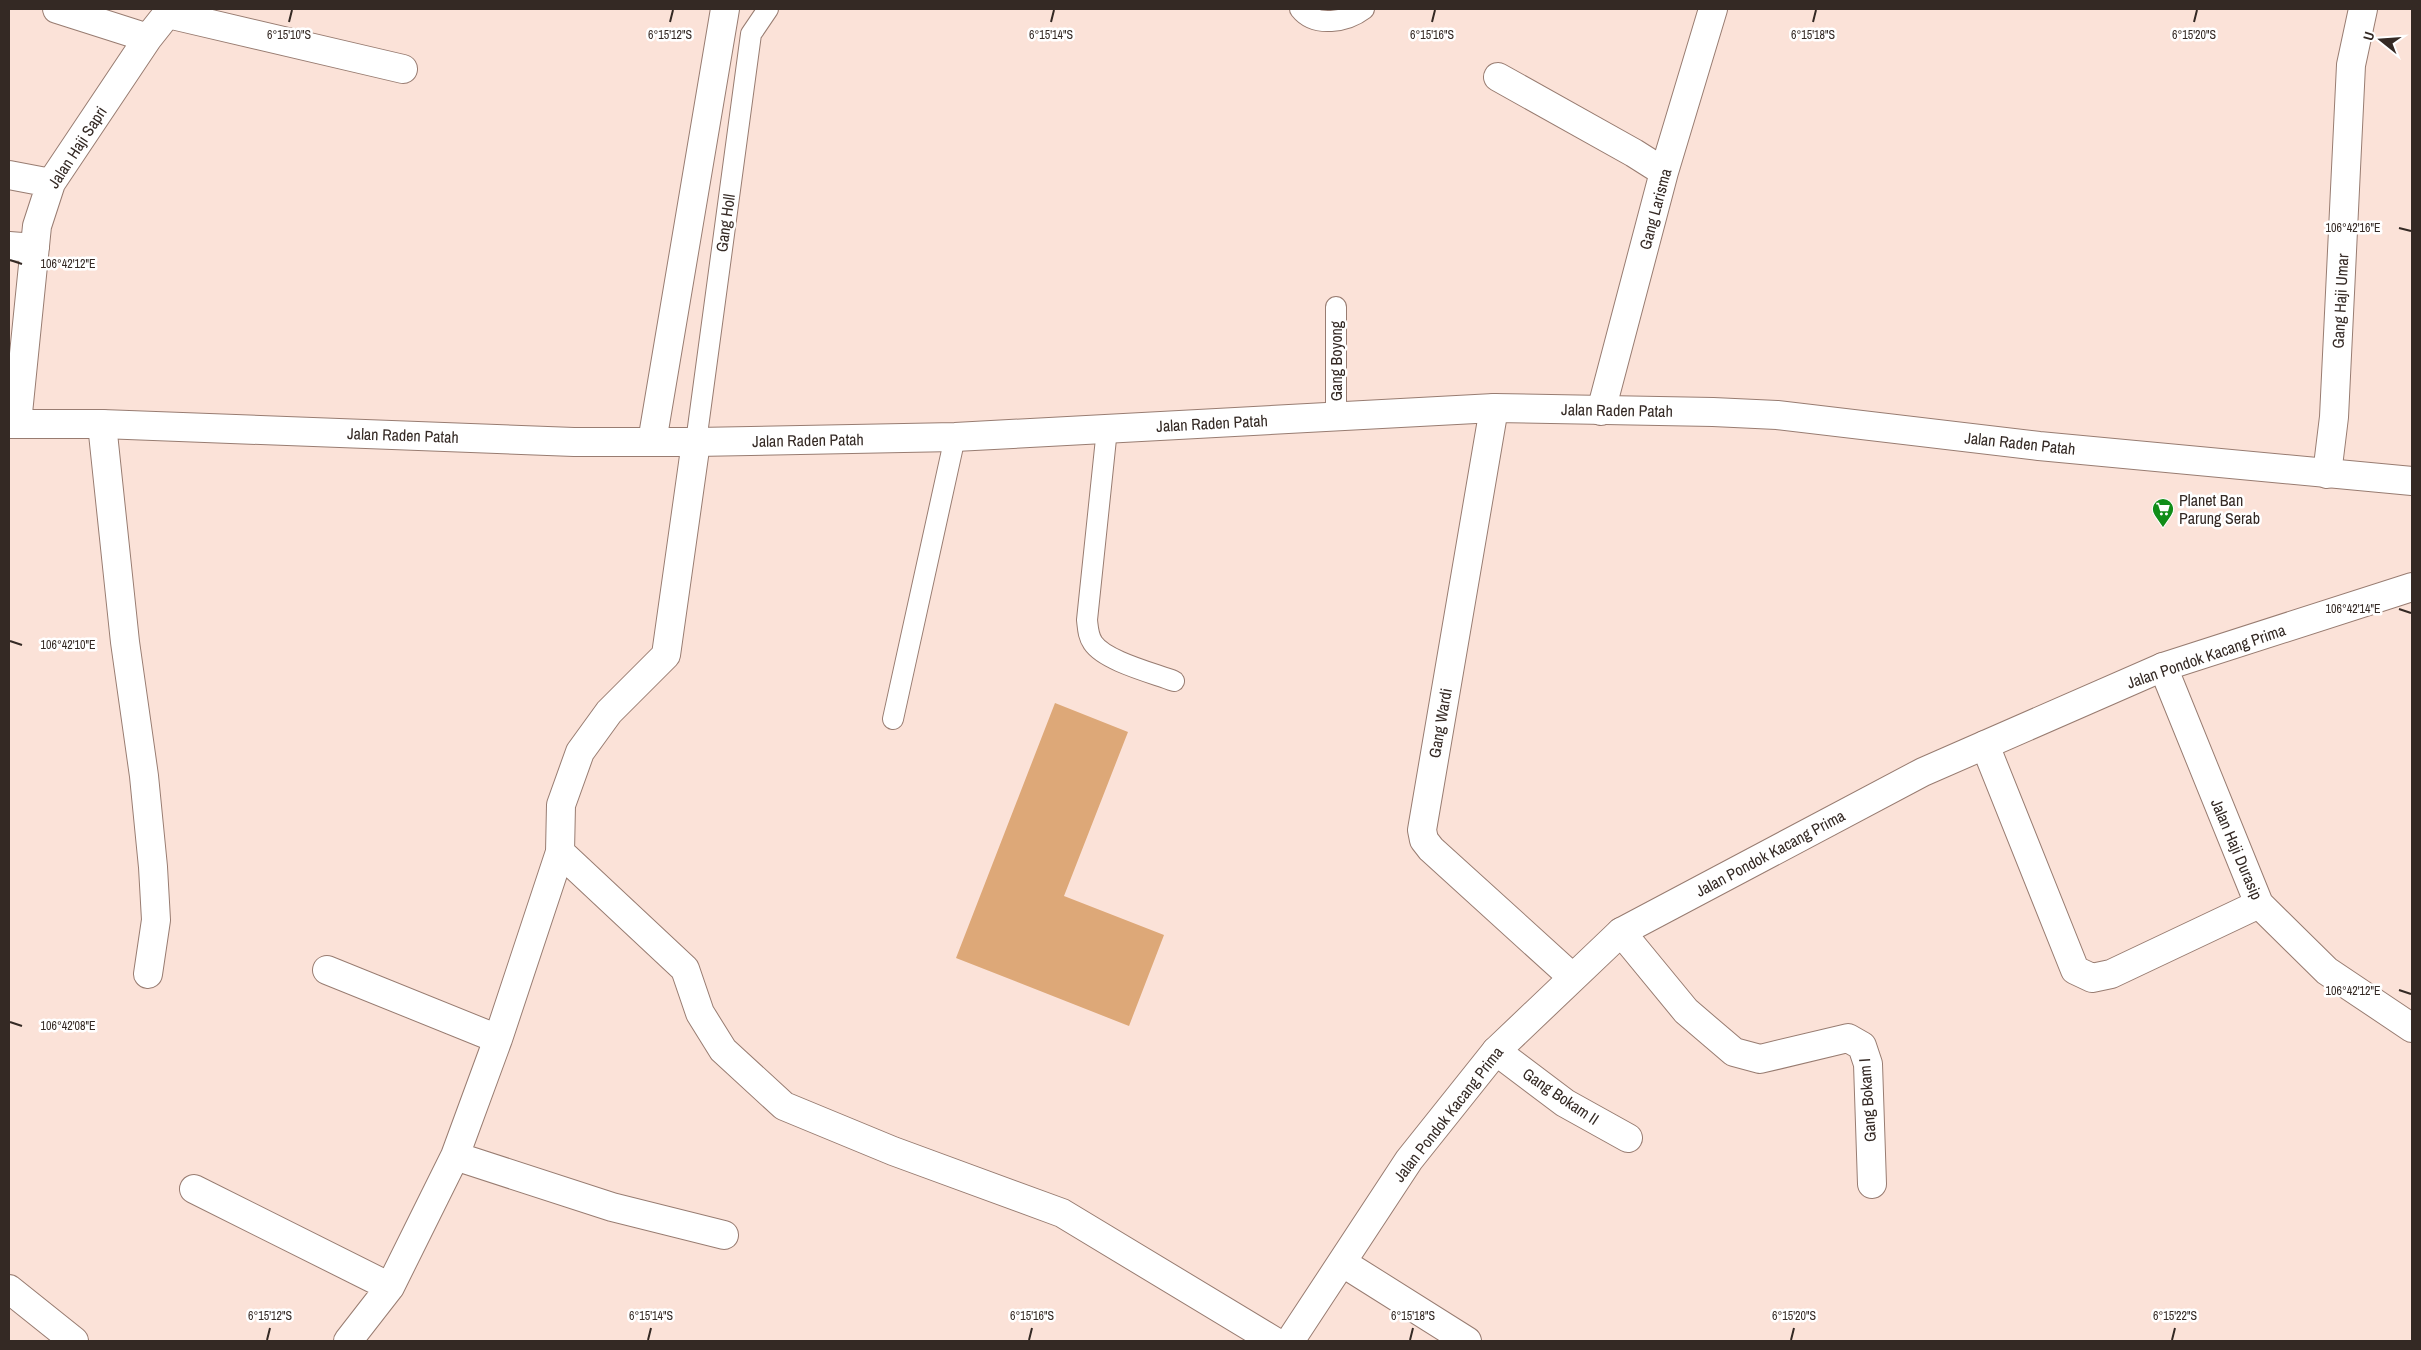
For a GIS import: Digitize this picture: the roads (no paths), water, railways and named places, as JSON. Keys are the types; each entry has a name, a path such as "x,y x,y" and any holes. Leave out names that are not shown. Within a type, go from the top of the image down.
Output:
{"street":[{"path":"57,9 148,38"},
{"path":"652,442 725,9"},
{"name":"Gang Larisma","path":"1601,411 1664,172 1713,9"},
{"name":"Gang Haji Umar","path":"2327,474 2334,417 2351,65 2363,9"},
{"path":"170,11 402,69"},
{"name":"Jalan Haji Sapri","path":"13,424 22,247 37,226 51,183 148,38 170,11"},
{"path":"1498,77 1634,153 1664,172"},
{"path":"9,175 51,183"},
{"name":"Jalan Raden Patah","path":"13,424 102,424 574,442 696,442 955,437 1494,408 1713,412 1777,415 2039,446 2412,481"},
{"name":"Gang Wardi","path":"1494,408 1422,830 1424,840 1431,849 1572,976"},
{"path":"102,424 125,642 144,776 153,867 156,920 148,974"},
{"path":"348,1341 390,1287 455,1156 498,1039 560,852 561,805 580,752 609,712 666,655 696,442"},
{"name":"Jalan Pondok Kacang Prima","path":"1290,1341 1409,1160 1496,1051 1572,976 1621,932 1923,772 2163,667 2412,587"},
{"name":"Jalan Haji Durasip","path":"2163,667 2259,904 2327,971 2412,1028"},
{"path":"1985,745 2075,970 2092,978 2111,974 2259,904"},
{"path":"560,852 685,970 700,1013 722,1050 784,1106 893,1151 1062,1213 1274,1341"},
{"name":"Gang Bokam I","path":"1621,932 1686,1011 1734,1052 1760,1059 1848,1038 1862,1046 1868,1064 1872,1184"},
{"path":"327,970 498,1039"},
{"name":"Gang Bokam II","path":"1496,1051 1565,1103 1628,1138"},
{"path":"455,1156 612,1206 724,1235"},
{"path":"194,1190 390,1287"},
{"path":"1342,1263 1467,1341"},
{"path":"9,1289 74,1341"}],"lane":[{"name":"Gang Holl","path":"696,442 751,34 768,9"},
{"path":"1300,9 1305,15 1315,20 1330,22 1364,9"},
{"name":"Gang Boyong","path":"1336,307 1336,415"},
{"path":"1107,429 1087,620 1088,632 1093,644 1106,655 1174,681"},
{"path":"892,719 955,437"}],"place":[{"name":"Planet Ban Parung Serab","path":"2163,528"}]}
